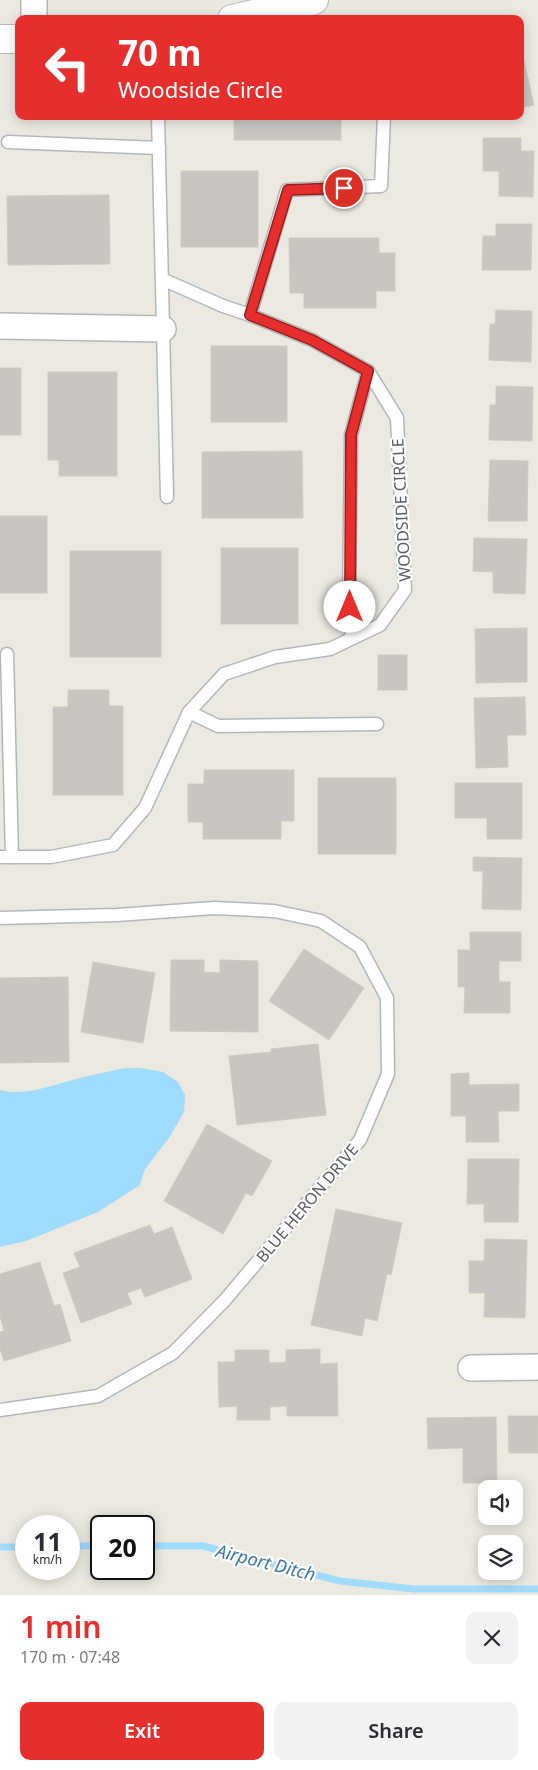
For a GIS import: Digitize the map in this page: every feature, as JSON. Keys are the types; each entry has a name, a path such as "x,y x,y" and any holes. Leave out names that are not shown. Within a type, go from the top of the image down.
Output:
{"street":[{"path":"34,0 34,15"},
{"path":"249,15 314,0"},
{"path":"0,40 15,39"},
{"path":"0,326 163,329"},
{"path":"471,1368 538,1368"}],"lane":[{"path":"158,120 167,497"},
{"path":"250,315 288,190 381,186 384,120"},
{"path":"8,142 159,148"},
{"name":"WOODSIDE CIRCLE","path":"6,857 51,857 113,845 145,808 190,712 224,674 275,657 330,648 352,638 380,625 405,590 397,418 368,371 312,340 223,306 162,279"},
{"path":"352,638 350,607 351,435 368,371"},
{"path":"6,654 6,857"},
{"path":"190,712 218,726 376,724"},
{"name":"BLUE HERON DRIVE","path":"0,918 117,915 214,908 274,911 321,921 360,947 387,998 388,1074 360,1140 225,1300 173,1353 98,1396 0,1410"}],"water":[{"path":"126,1068 140,1068 163,1072 178,1082 185,1095 184,1112 169,1138 145,1169 140,1185 98,1212 26,1241 0,1247 0,1090 10,1092 30,1091"}],"building":[{"path":"524,61 534,105 524,107"},
{"path":"234,120 341,120 341,140 234,140"},
{"path":"483,138 521,138 521,151 534,151 533,197 499,196 499,171 483,171"},
{"path":"181,171 258,171 258,247 181,247"},
{"path":"109,195 110,264 8,265 7,196"},
{"path":"496,224 532,224 531,270 482,270 483,236 496,236"},
{"path":"289,238 379,238 379,253 395,253 395,291 376,291 376,308 304,308 304,293 290,293"},
{"path":"496,310 532,311 531,362 489,360 490,324 495,324"},
{"path":"211,346 287,346 287,422 211,422"},
{"path":"0,368 21,368 21,435 0,435"},
{"path":"48,372 117,372 117,476 59,476 59,460 48,460"},
{"path":"496,386 533,387 532,441 489,440 490,405 496,405"},
{"path":"302,451 303,518 202,518 202,452"},
{"path":"490,460 528,461 527,521 488,521"},
{"path":"0,516 47,516 47,593 0,593"},
{"path":"474,538 527,539 525,594 493,593 493,572 473,571"},
{"path":"221,548 298,548 298,624 221,624"},
{"path":"70,551 161,551 161,657 70,657"},
{"path":"527,628 527,682 476,683 475,629"},
{"path":"378,655 407,655 407,690 378,690"},
{"path":"68,690 109,690 109,706 123,706 123,795 53,795 53,707 68,707"},
{"path":"525,697 526,735 507,735 508,767 476,768 474,698"},
{"path":"204,770 294,770 294,821 281,821 281,839 203,839 203,822 188,822 188,784 204,784"},
{"path":"318,778 396,778 396,854 318,854"},
{"path":"455,783 522,783 522,839 487,839 487,818 455,818"},
{"path":"473,857 522,858 521,910 482,909 483,871 473,871"},
{"path":"470,932 521,932 521,961 499,961 499,982 510,982 510,1013 464,1013 465,987 458,987 458,950 470,950"},
{"path":"304,949 364,988 329,1040 269,1001"},
{"path":"171,960 204,960 204,972 220,973 220,960 258,961 258,1032 170,1031"},
{"path":"93,962 155,973 143,1043 81,1032"},
{"path":"68,977 69,1062 0,1063 0,978"},
{"path":"318,1044 326,1115 237,1125 229,1056 271,1052 271,1049"},
{"path":"469,1073 469,1085 519,1084 519,1111 498,1111 499,1142 466,1142 466,1116 451,1116 451,1074"},
{"path":"207,1124 272,1161 252,1196 246,1193 223,1234 164,1201"},
{"path":"468,1159 519,1159 518,1222 484,1222 484,1204 467,1204"},
{"path":"336,1209 402,1223 391,1275 387,1274 377,1321 365,1318 362,1336 311,1325"},
{"path":"150,1225 154,1234 172,1227 192,1279 145,1297 141,1288 127,1293 132,1304 81,1323 63,1273 80,1267 74,1253"},
{"path":"485,1239 527,1240 525,1318 484,1317 485,1293 469,1293 469,1261 484,1261"},
{"path":"40,1262 54,1306 60,1304 71,1341 4,1361 0,1349 0,1332 4,1331 0,1316 0,1274"},
{"path":"320,1349 320,1364 337,1363 338,1416 287,1416 287,1406 270,1407 270,1420 237,1420 237,1406 219,1407 218,1362 235,1362 235,1350 269,1350 269,1363 286,1362 286,1350"},
{"path":"508,1416 538,1416 538,1453 509,1453"},
{"path":"496,1417 497,1480 478,1480 478,1483 463,1483 463,1448 428,1449 427,1418"}],"waterway":[{"name":"Airport Ditch","path":"80,1546 90,1546"},
{"name":"Airport Ditch","path":"155,1546 203,1546 340,1581 414,1589 538,1589"},
{"name":"Airport Ditch","path":"0,1547 15,1547"}],"route":[{"path":"344,188 288,190 250,315 312,340 368,371 351,435 350,607"}]}
